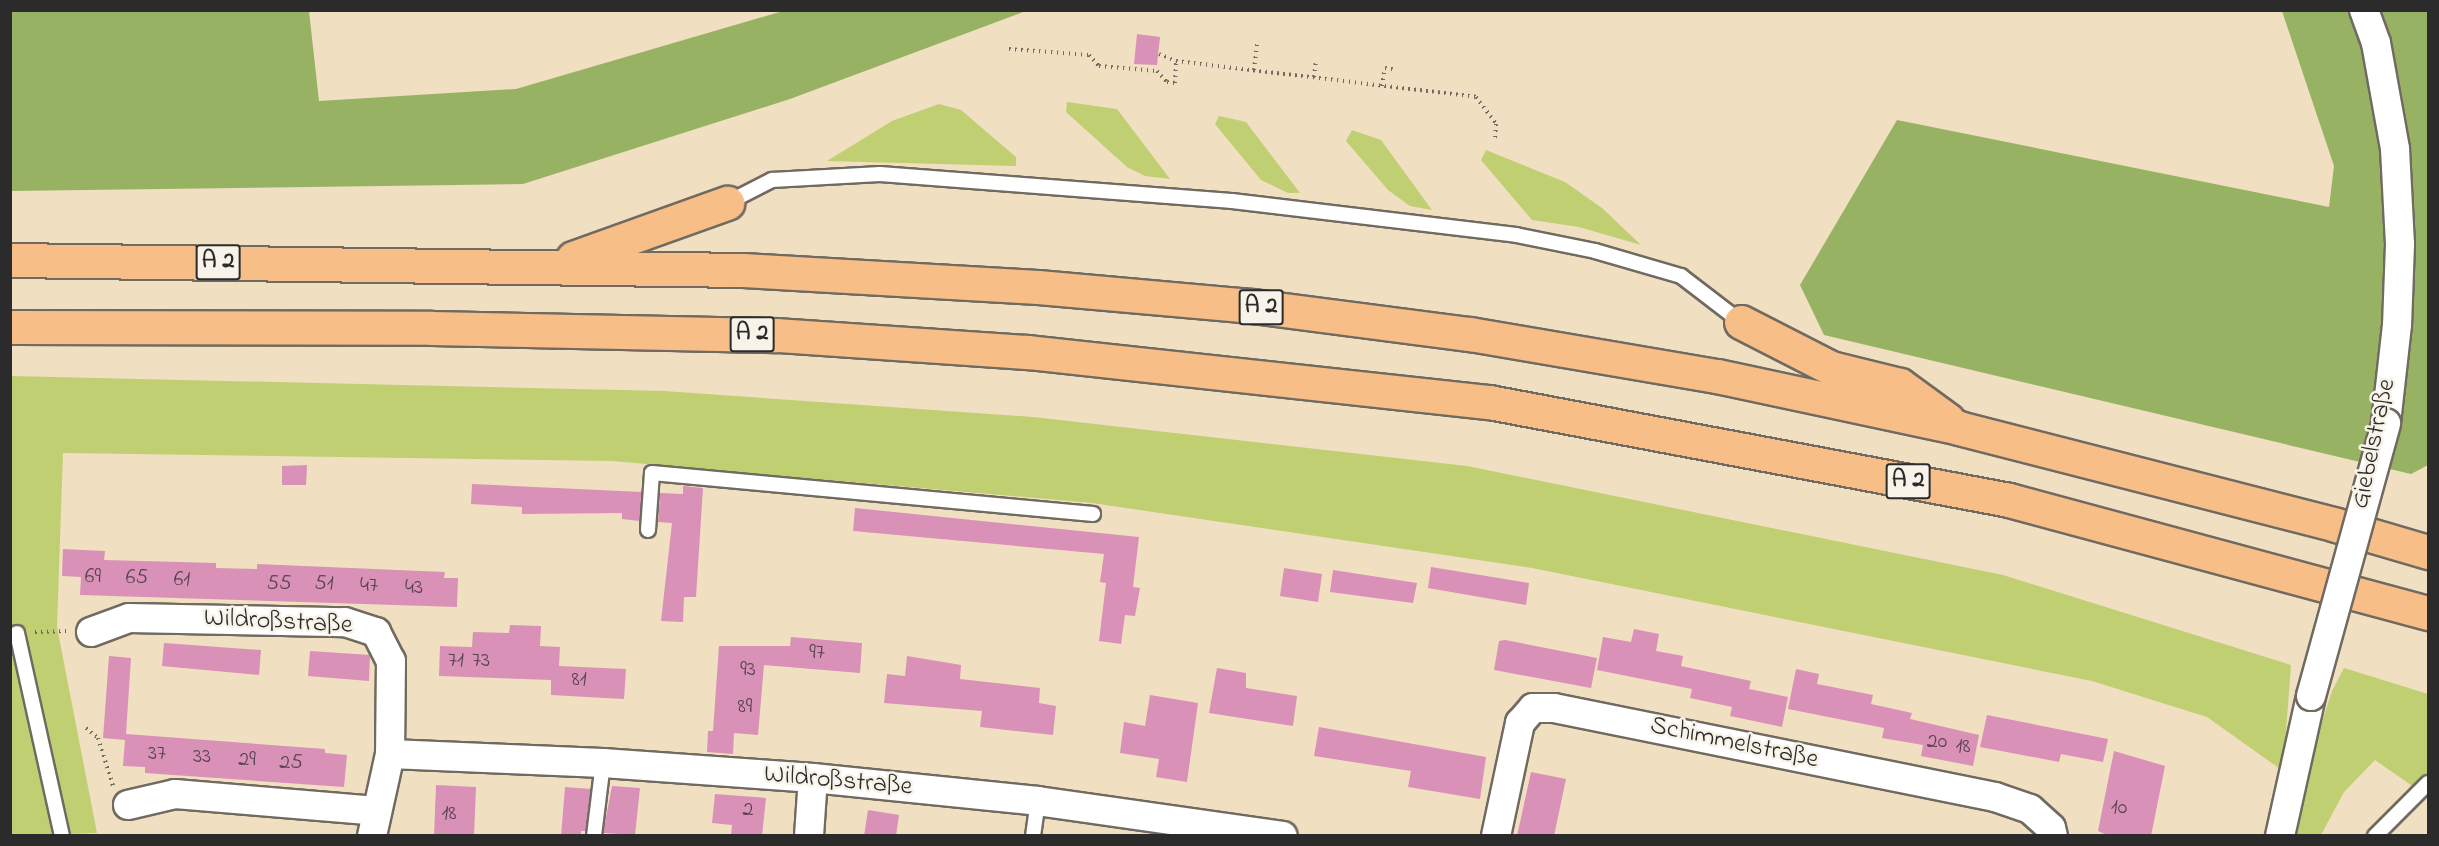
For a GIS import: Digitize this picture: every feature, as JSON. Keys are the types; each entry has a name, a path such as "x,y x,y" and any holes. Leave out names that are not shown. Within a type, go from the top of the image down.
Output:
{"highway":[{"path":"554,265 727,203"},
{"name":"A 2","path":"10,260 554,265 743,270 1038,287 1253,306 1470,334 1717,376 1959,429 2336,525 2428,552"},
{"path":"1741,322 1831,368 1900,385 1959,429"},
{"name":"A 2","path":"10,327 431,328 777,335 1027,352 1489,402 2009,500 2428,613"}],"street":[{"name":"Giebelstraße","path":"2280,836 2311,696 2385,423 2397,325 2400,244 2395,149 2376,43 2364,10"},
{"name":"Wildroßstraße","path":"79,631 129,618 345,621 376,632 392,661 390,754 374,823 175,795 128,805"},
{"name":"Schimmelstraße","path":"1496,836 1520,723 1533,708 1554,708 1995,797 2030,809 2051,828 2053,836"},
{"name":"Wildroßstraße","path":"390,754 603,763 813,778 1038,801 1241,833 1283,836"},
{"path":"810,836 813,778"}],"lane":[{"path":"727,203 772,180 880,174 1232,201 1516,235 1595,251 1681,276 1741,322"},
{"path":"648,530 652,473 1093,514"},
{"path":"17,633 62,836"},
{"path":"594,836 603,763"},
{"path":"2375,836 2428,783"},
{"path":"1033,836 1038,801"}],"path":[{"path":"1254,70 1257,44"},
{"path":"1009,49 1089,55 1099,66 1157,71 1167,82 1175,83 1176,61"},
{"path":"1159,54 1176,61 1476,97 1496,124 1495,138"},
{"path":"1314,76 1316,61"},
{"path":"1382,86 1385,68 1397,70"},
{"path":"37,632 79,631"},
{"path":"86,728 98,738 112,784 128,805"}],"green space":[{"path":"10,11 309,11 319,101 516,89 783,11 1026,11 790,99 523,184 11,191"},
{"path":"2282,11 2428,11 2428,465 2411,474 1824,335 1800,285 1897,120 2329,207 2334,166"},
{"path":"1067,102 1117,109 1170,179 1145,176 1127,167 1066,112"},
{"path":"939,104 961,110 1016,157 1016,166 827,161 892,121"},
{"path":"1219,116 1246,122 1300,193 1288,193 1261,180 1215,124"},
{"path":"1352,130 1381,140 1432,210 1410,206 1388,190 1346,141"},
{"path":"1486,150 1565,182 1602,208 1641,245 1579,227 1532,220 1481,160"},
{"path":"11,376 664,391 1033,417 1467,466 2003,575 2291,665 2283,771 2207,717 2092,681 1532,568 1092,503 612,461 63,453 57,627 97,833 11,836"},
{"path":"2344,668 2428,694 2428,783 2418,790 2375,760 2344,792 2321,835 2294,836 2309,762 2332,691"}],"building":[{"path":"1137,34 1160,37 1157,65 1134,64"},
{"path":"307,465 306,485 282,485 282,466"},
{"path":"472,484 642,492 640,521 622,519 622,513 522,514 522,507 471,504"},
{"path":"683,486 703,488 696,597 684,597 683,622 661,621 672,523 658,522 660,493 683,494"},
{"path":"855,508 1139,537 1133,587 1140,588 1135,616 1125,615 1121,644 1099,641 1106,583 1100,582 1104,554 853,531"},
{"path":"63,549 105,551 104,560 216,563 216,568 257,569 257,564 445,572 444,578 458,578 457,607 80,595 81,577 62,576"},
{"path":"1431,567 1529,583 1526,605 1428,588"},
{"path":"1284,568 1322,574 1318,602 1280,596"},
{"path":"1333,570 1417,583 1413,603 1330,592"},
{"path":"510,625 541,626 540,646 560,647 559,666 626,669 624,699 551,695 551,680 439,676 440,646 472,647 473,632 509,633"},
{"path":"1634,629 1659,634 1656,651 1683,656 1681,666 1751,681 1749,689 1788,697 1782,727 1730,716 1732,707 1690,698 1692,689 1597,670 1603,637 1631,642"},
{"path":"791,637 862,643 860,673 764,665 758,735 734,733 733,754 707,752 708,731 713,731 719,646 790,646"},
{"path":"1505,640 1597,658 1591,688 1494,670 1499,641"},
{"path":"164,643 261,650 259,675 162,666"},
{"path":"310,651 370,655 369,681 308,676"},
{"path":"109,656 131,658 126,734 325,749 325,753 347,755 344,787 145,773 145,767 123,766 125,740 103,738"},
{"path":"907,656 961,665 960,679 1040,688 1039,703 1056,706 1053,735 980,727 982,711 884,703 887,674 905,676"},
{"path":"1217,668 1246,673 1246,688 1297,696 1293,726 1209,713"},
{"path":"1796,669 1819,674 1817,684 1873,695 1871,704 1912,713 1910,719 1979,735 1973,766 1921,756 1923,745 1882,738 1884,728 1788,709"},
{"path":"1150,695 1198,703 1187,782 1156,777 1159,759 1120,753 1124,722 1145,726"},
{"path":"1987,715 2108,739 2103,762 2061,754 2059,762 1980,747"},
{"path":"1319,727 1486,757 1480,799 1408,787 1411,771 1314,756"},
{"path":"2114,751 2165,766 2151,836 2109,836 2098,831"},
{"path":"1531,772 1566,779 1554,836 1517,836"},
{"path":"436,785 476,787 474,836 434,836"},
{"path":"612,786 640,788 635,835 603,833"},
{"path":"565,787 591,789 586,831 581,831 581,836 561,836"},
{"path":"715,794 766,798 762,836 731,836 732,825 712,823"},
{"path":"868,810 899,815 896,836 864,836"}]}
